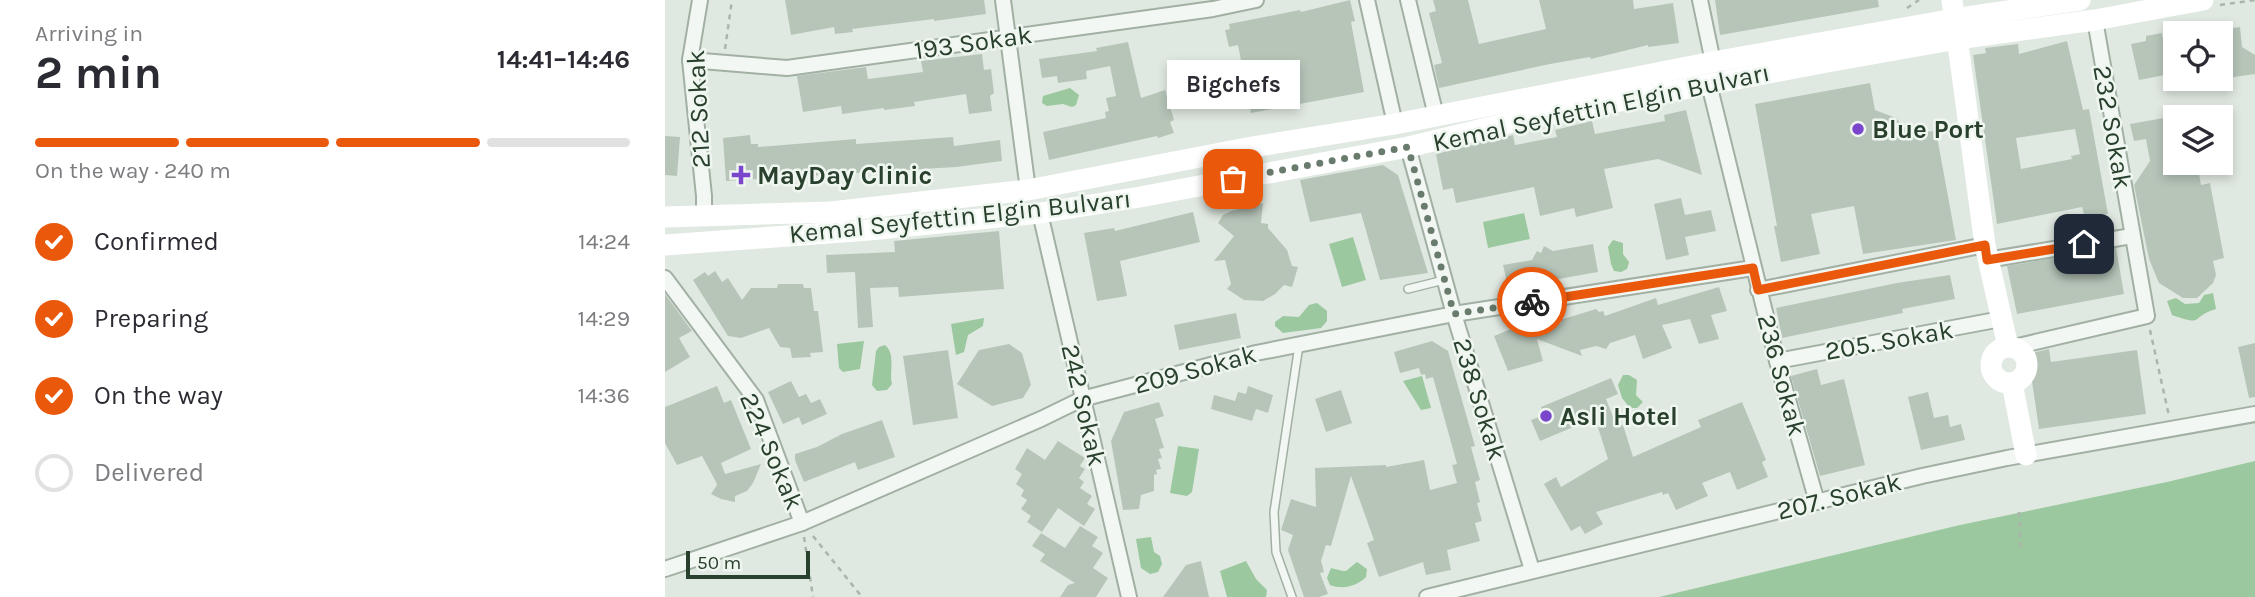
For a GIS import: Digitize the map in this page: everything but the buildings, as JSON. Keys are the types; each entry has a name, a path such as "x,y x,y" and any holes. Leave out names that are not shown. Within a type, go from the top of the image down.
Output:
{"main road":[{"path":"2026,455 2012,383 2000,381 1991,367 1994,355 2002,348 2011,347 2001,319 1986,252 1954,19 2080,0"},
{"name":"Kemal Seyfettin Elgin Bulvarı","path":"665,217 703,218 831,212 1028,190 1954,19 2095,20 2203,0"},
{"name":"Kemal Seyfettin Elgin Bulvarı","path":"665,245 869,230 1040,213 1140,197 1408,147 1525,119 1709,84 1954,19"}],"street":[{"name":"212 Sokak","path":"700,0 690,60 704,196 703,218"},
{"path":"1003,0 1028,190"},
{"name":"193 Sokak","path":"690,60 787,68 1256,0"},
{"path":"1367,0 1395,124"},
{"path":"1408,0 1436,116"},
{"path":"1700,0 1713,62"},
{"name":"232 Sokak","path":"2095,20 2147,316"},
{"name":"236 Sokak","path":"1709,84 1758,290 1817,502"},
{"name":"238 Sokak","path":"1408,147 1454,314 1532,570"},
{"name":"242 Sokak","path":"1040,213 1129,597"},
{"path":"1758,290 1986,252 2132,236"},
{"name":"209 Sokak","path":"665,569 802,523 1082,399 1300,344 1454,314 1753,268"},
{"name":"224 Sokak","path":"665,278 756,400 802,523"},
{"path":"2011,347 2147,316"},
{"name":"205. Sokak","path":"1777,361 2001,319"},
{"name":"207. Sokak","path":"1427,597 1923,476 2255,414"}],"lane":[{"path":"1408,289 1445,280"},
{"path":"1292,597 1276,552 1274,512 1300,344"}],"path":[{"path":"722,62 733,0"},
{"path":"2147,316 2173,430"},
{"path":"2019,512 2021,549"},
{"path":"802,523 813,597"},
{"path":"802,523 862,597"}],"shaded area":[{"path":"1070,88 1079,95 1076,105 1047,106 1042,103 1043,96"},
{"path":"1524,213 1530,239 1488,248 1483,222"},
{"path":"1353,237 1366,280 1342,287 1329,244"},
{"path":"1613,240 1623,243 1623,254 1629,262 1627,269 1621,272 1614,271 1611,264 1608,247"},
{"path":"2213,293 2216,309 2197,320 2172,315 2167,301 2176,298 2185,304 2199,303 2204,295"},
{"path":"1317,303 1327,311 1327,321 1321,328 1283,333 1275,326 1275,322 1283,316 1299,317 1309,305"},
{"path":"984,318 983,326 968,335 964,352 956,355 951,324"},
{"path":"864,341 860,369 843,372 839,368 837,344"},
{"path":"885,345 891,358 892,384 887,390 877,391 872,385 876,351"},
{"path":"1623,375 1637,380 1636,395 1643,402 1637,408 1630,408 1622,398 1618,385"},
{"path":"1422,376 1431,408 1421,410 1403,381"},
{"path":"1178,446 1199,449 1192,492 1187,496 1170,493"},
{"path":"2255,461 2255,597 1659,597 1960,525"},
{"path":"1151,537 1154,552 1160,556 1162,564 1158,572 1150,574 1141,568 1136,539"},
{"path":"1246,561 1256,579 1267,590 1266,597 1227,597 1220,571"},
{"path":"1357,562 1367,569 1366,577 1345,587 1330,585 1327,578 1331,568 1346,571"}],"way so far":[{"path":"1233,179 1408,147 1454,314 1532,302"}],"place":[{"name":"Blue Port","path":"1858,129"},
{"name":"MayDay Clinic","path":"741,175"},
{"name":"Bigchefs","path":"1233,179"},
{"name":"Asli Hotel","path":"1546,416"}],"route":[{"path":"1532,302 1753,268 1758,290 1985,245 1987,260 2084,244"}]}
